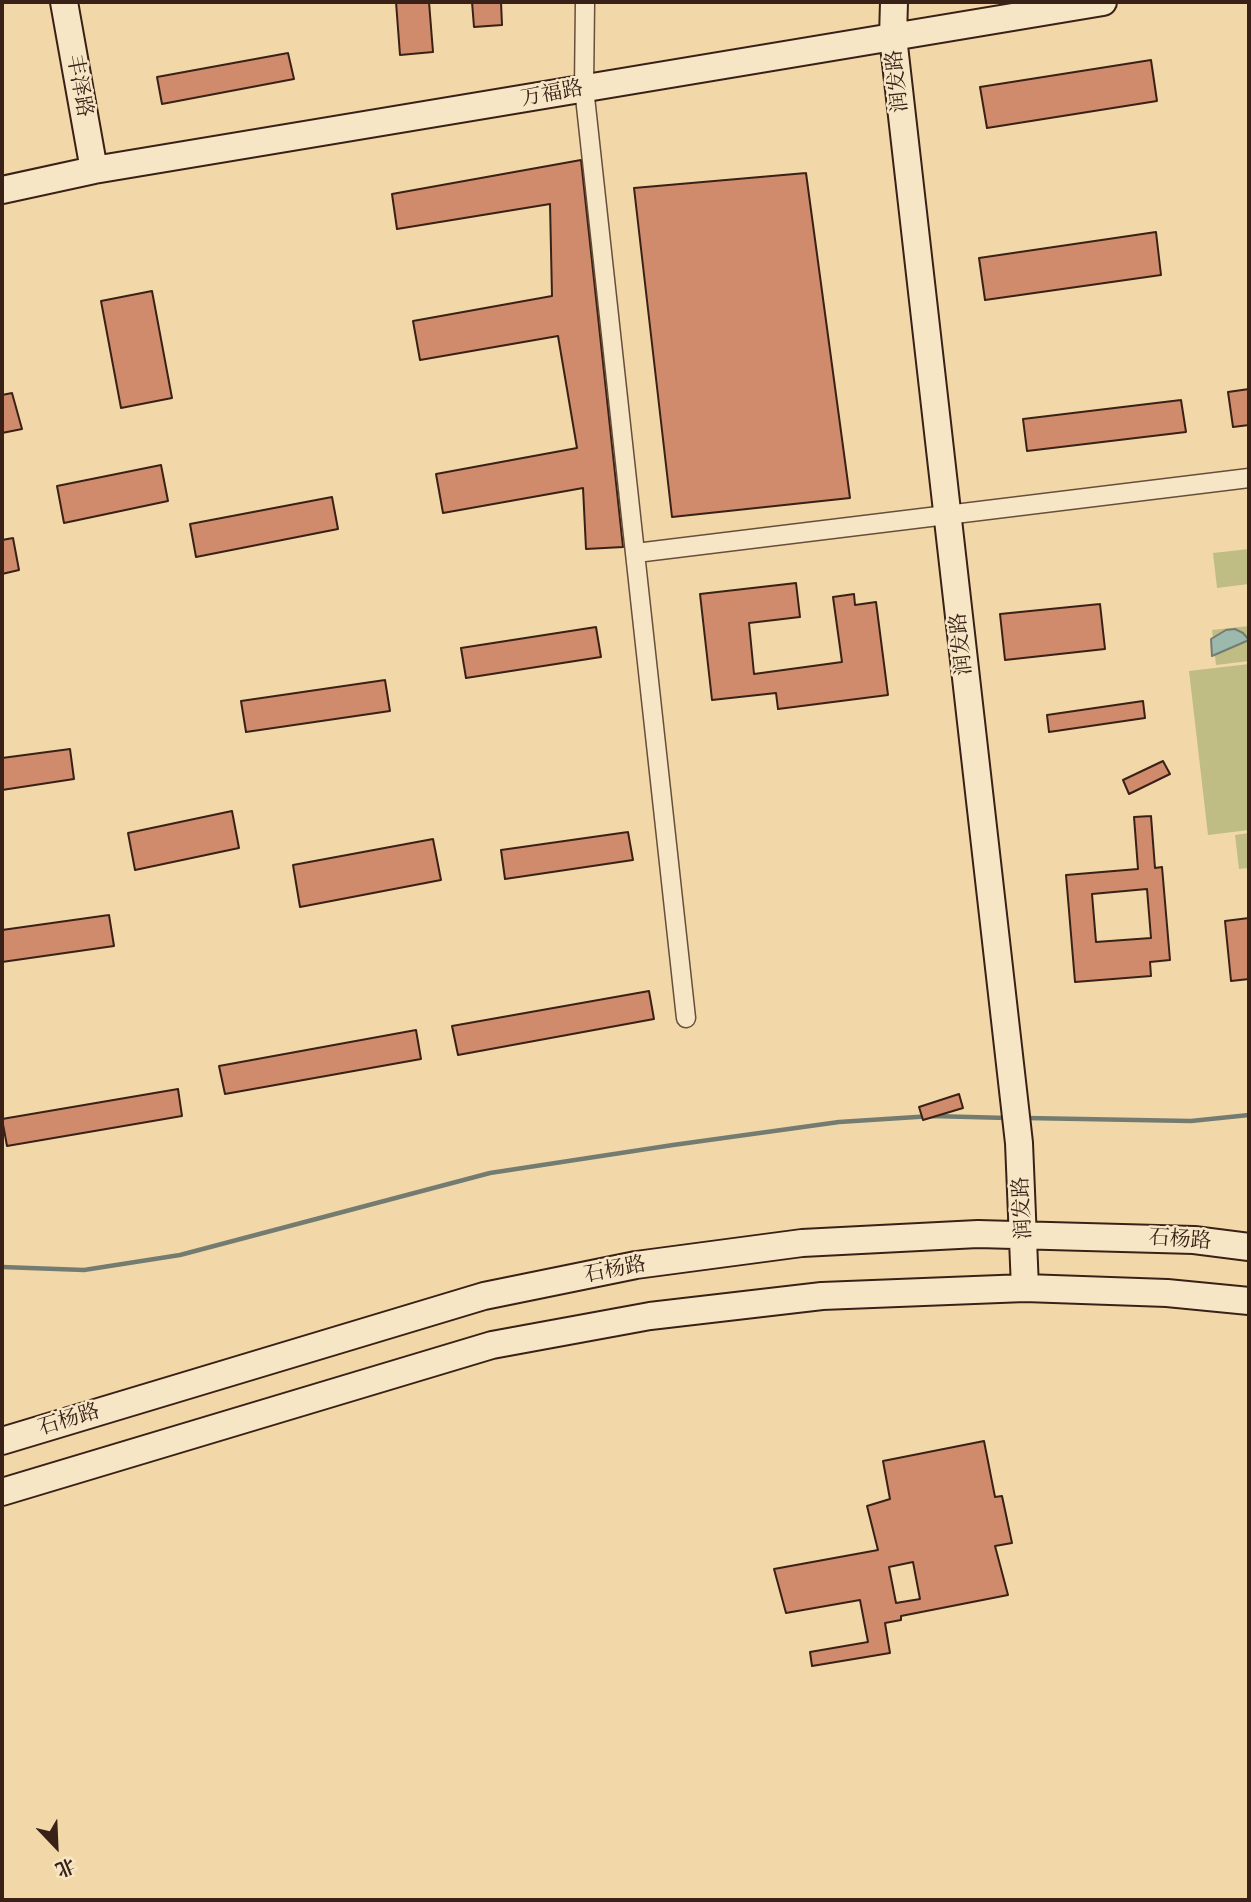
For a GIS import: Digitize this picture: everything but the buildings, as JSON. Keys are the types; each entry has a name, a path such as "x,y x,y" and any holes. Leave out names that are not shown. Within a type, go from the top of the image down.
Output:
{"main road":[{"name":"丰泽路","path":"64,2 94,170"},
{"name":"润发路","path":"894,2 893,37 1019,1143 1025,1234 1025,1288"},
{"name":"万福路","path":"2,190 94,170 1103,2"},
{"name":"石杨路","path":"2,1441 484,1296 623,1267 802,1243 1025,1234 1194,1240 1249,1247"},
{"path":"2,1492 492,1345 650,1316 822,1296 1025,1288 1167,1293 1249,1301"}],"street":[{"path":"585,2 584,88 686,1018"},
{"path":"636,553 948,517 1249,478"}],"shaded area":[{"path":"1249,549 1249,584 1217,588 1213,553"},
{"path":"1249,626 1249,661 1216,665 1212,630"},
{"path":"1235,629 1249,640 1212,656 1211,639 1226,630"},
{"path":"1249,664 1249,830 1208,835 1189,671"},
{"path":"1249,833 1249,868 1239,869 1235,835"}],"waterway":[{"path":"1026,1118 1191,1121 1249,1115"},
{"path":"2,1267 84,1270 180,1255 490,1173 673,1145 839,1122 932,1116 1007,1118"}]}
